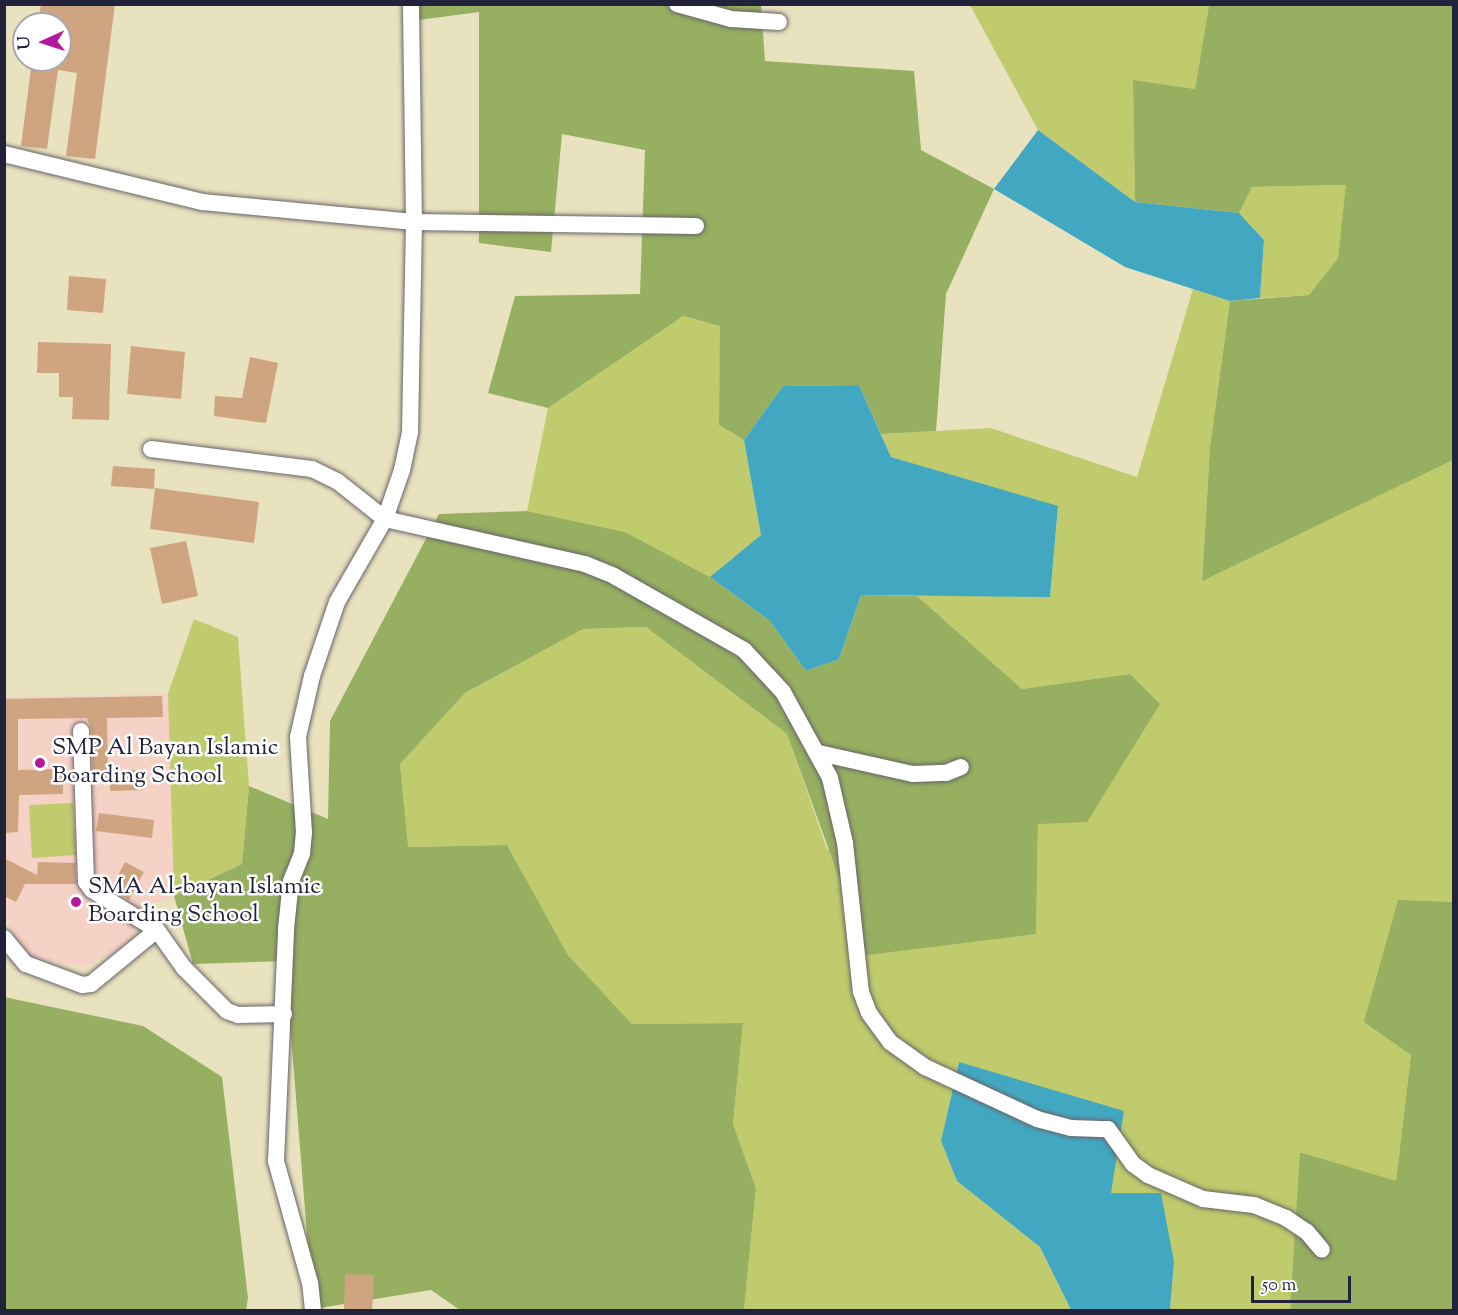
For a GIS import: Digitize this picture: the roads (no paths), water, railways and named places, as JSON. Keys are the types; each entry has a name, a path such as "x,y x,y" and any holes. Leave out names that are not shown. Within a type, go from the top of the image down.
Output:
{"street":[{"path":"313,1311 310,1282 276,1161 291,881 302,854 304,833 298,777 301,715 337,602 385,519 402,471 410,431 414,222 411,4"},
{"path":"677,4 731,19 779,22"},
{"path":"4,154 202,202 414,222 696,226"},
{"path":"151,449 312,469 337,481 385,519 498,542 585,564 614,576 744,650 783,692 819,753 830,778 845,843 861,992 869,1013 890,1042 925,1067 1037,1119 1071,1128 1108,1129 1133,1164 1148,1175 1203,1199 1254,1205 1286,1218 1307,1232 1322,1250"},
{"path":"81,731 86,882 92,890 157,930 184,968 227,1011 238,1015 284,1014"},
{"path":"819,753 913,774 961,768"},
{"path":"4,938 26,964 82,985 91,984 157,930"}],"water":[{"path":"1038,130 1135,202 1239,213 1264,240 1260,298 1230,301 1125,267 994,189"},
{"path":"859,385 891,457 1058,506 1050,597 861,595 839,659 806,671 770,621 710,577 761,535 744,440 783,386"},
{"path":"959,1062 1124,1111 1111,1193 1161,1193 1174,1262 1170,1310 1071,1310 1040,1247 957,1181 941,1141"}],"place":[{"name":"SMP Al Bayan Islamic Boarding School","path":"40,763"},
{"name":"SMA Al-bayan Islamic Boarding School","path":"76,902"}]}
